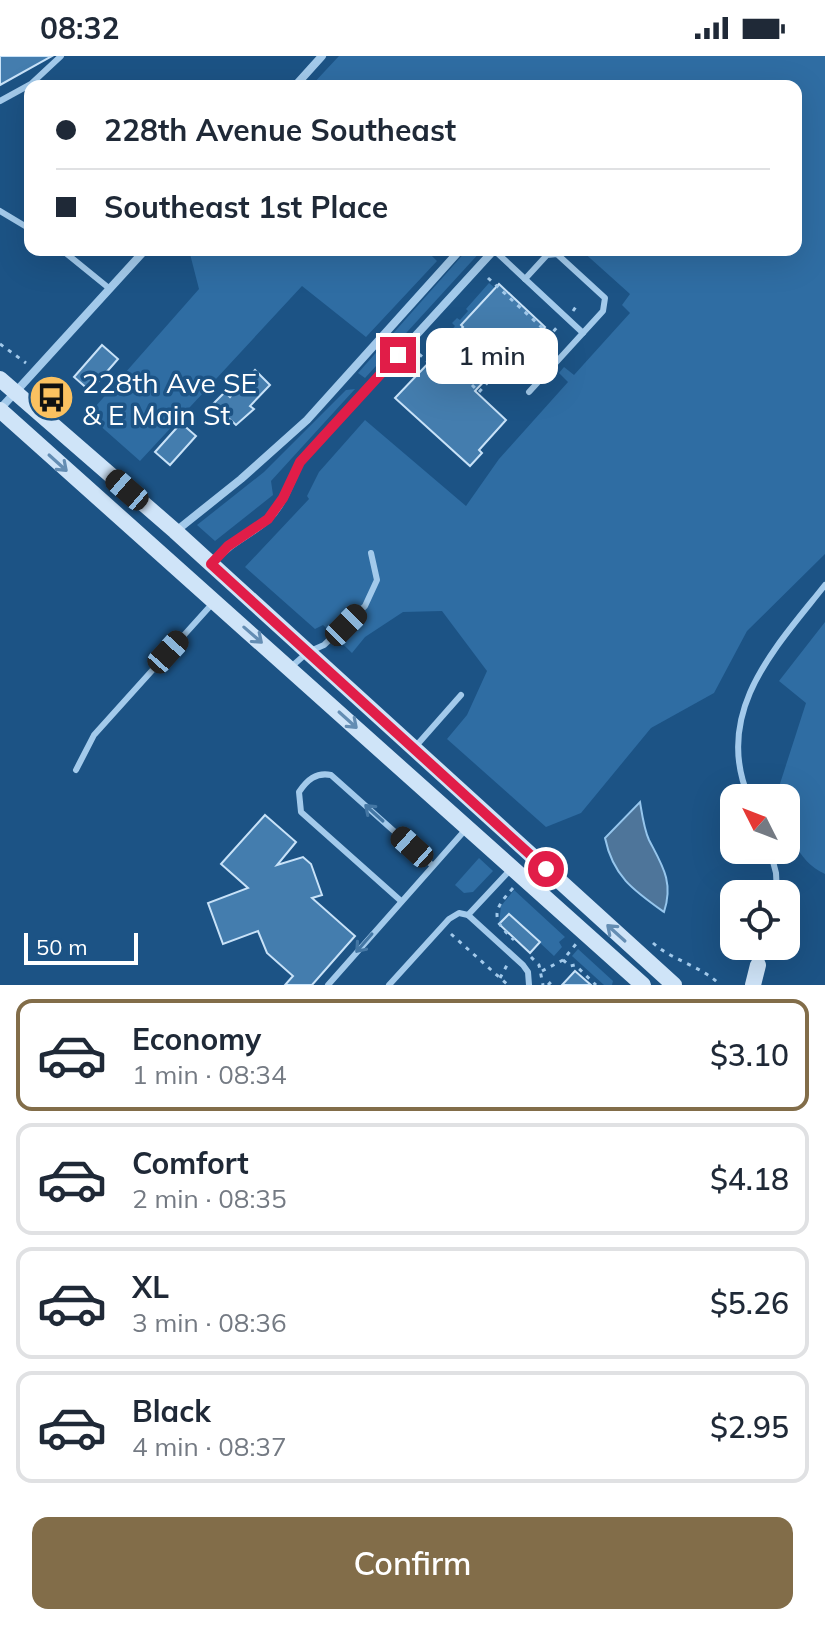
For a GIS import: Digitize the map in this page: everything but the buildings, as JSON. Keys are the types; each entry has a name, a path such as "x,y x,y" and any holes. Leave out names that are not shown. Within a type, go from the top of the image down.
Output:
{"main road":[{"path":"0,379 175,531 674,985"},
{"path":"0,410 643,985"},
{"path":"753,985 758,965"}],"street":[{"path":"300,80 322,56"},
{"path":"0,410 140,256"},
{"path":"175,531 241,479 307,420 455,256"},
{"path":"211,564 228,546 268,519 283,498 300,462 489,256"}],"lane":[{"path":"35,80 61,56"},
{"path":"0,101 24,88"},
{"path":"0,211 24,225"},
{"path":"69,256 110,289"},
{"path":"500,256 583,333"},
{"path":"525,279 546,256"},
{"path":"529,392 603,311 605,298 559,256"},
{"path":"290,668 308,652 324,645 365,606 377,580 371,553"},
{"path":"742,784 738,741 759,669 825,585"},
{"path":"76,770 94,735 215,601"},
{"path":"414,748 461,695"},
{"path":"401,901 301,812 299,792 305,784 312,777 331,775 432,865"},
{"path":"328,985 468,827"},
{"path":"468,915 513,867"},
{"path":"389,985 459,913 468,915 523,965 528,972 529,985"},
{"path":"743,985 761,960"}],"path":[{"path":"488,278 550,335"},
{"path":"472,385 479,392 497,372 509,382 578,304"},
{"path":"419,354 437,370"},
{"path":"514,887 497,909 497,923 539,965 545,985 551,982 554,985"},
{"path":"450,933 507,985"},
{"path":"542,971 563,960 575,946"},
{"path":"563,960 570,966 575,965 596,985"},
{"path":"500,978 507,965"}],"shaded area":[{"path":"339,56 825,56 825,554 747,631 714,693 651,728 581,813 546,827 447,739 467,715 487,671 442,611 403,612 365,637 352,653 323,625 315,629 245,567 309,499 307,496 319,472 365,420 466,506 499,459 568,382 559,373 564,367 574,375 630,313 622,305 630,294 588,256 802,256 802,80 317,80"},
{"path":"191,256 432,256 437,261 366,337 302,286 140,461 88,415 199,289"},
{"path":"462,256 477,256 365,378 358,373"},
{"path":"489,283 495,288 436,356 429,349 443,334 446,336 455,326 452,323 457,318 460,320"},
{"path":"355,389 271,481 273,495 215,541 197,525 264,472 346,390"},
{"path":"825,622 825,874 800,852 800,784 780,784 806,703 779,681"},
{"path":"640,802 647,836 667,883 664,912 626,881 613,862 605,838"},
{"path":"479,858 493,871 473,892 464,893 455,885"},
{"path":"514,890 565,937 559,942 562,947 554,956 509,914 499,924 501,906"},
{"path":"578,949 613,981 612,985 604,985 572,956"}],"place":[{"name":"228th Ave SE & E Main St","path":"51,398"}],"route":[{"path":"398,355 300,462 283,498 268,519 228,546 211,564 546,869"}]}
